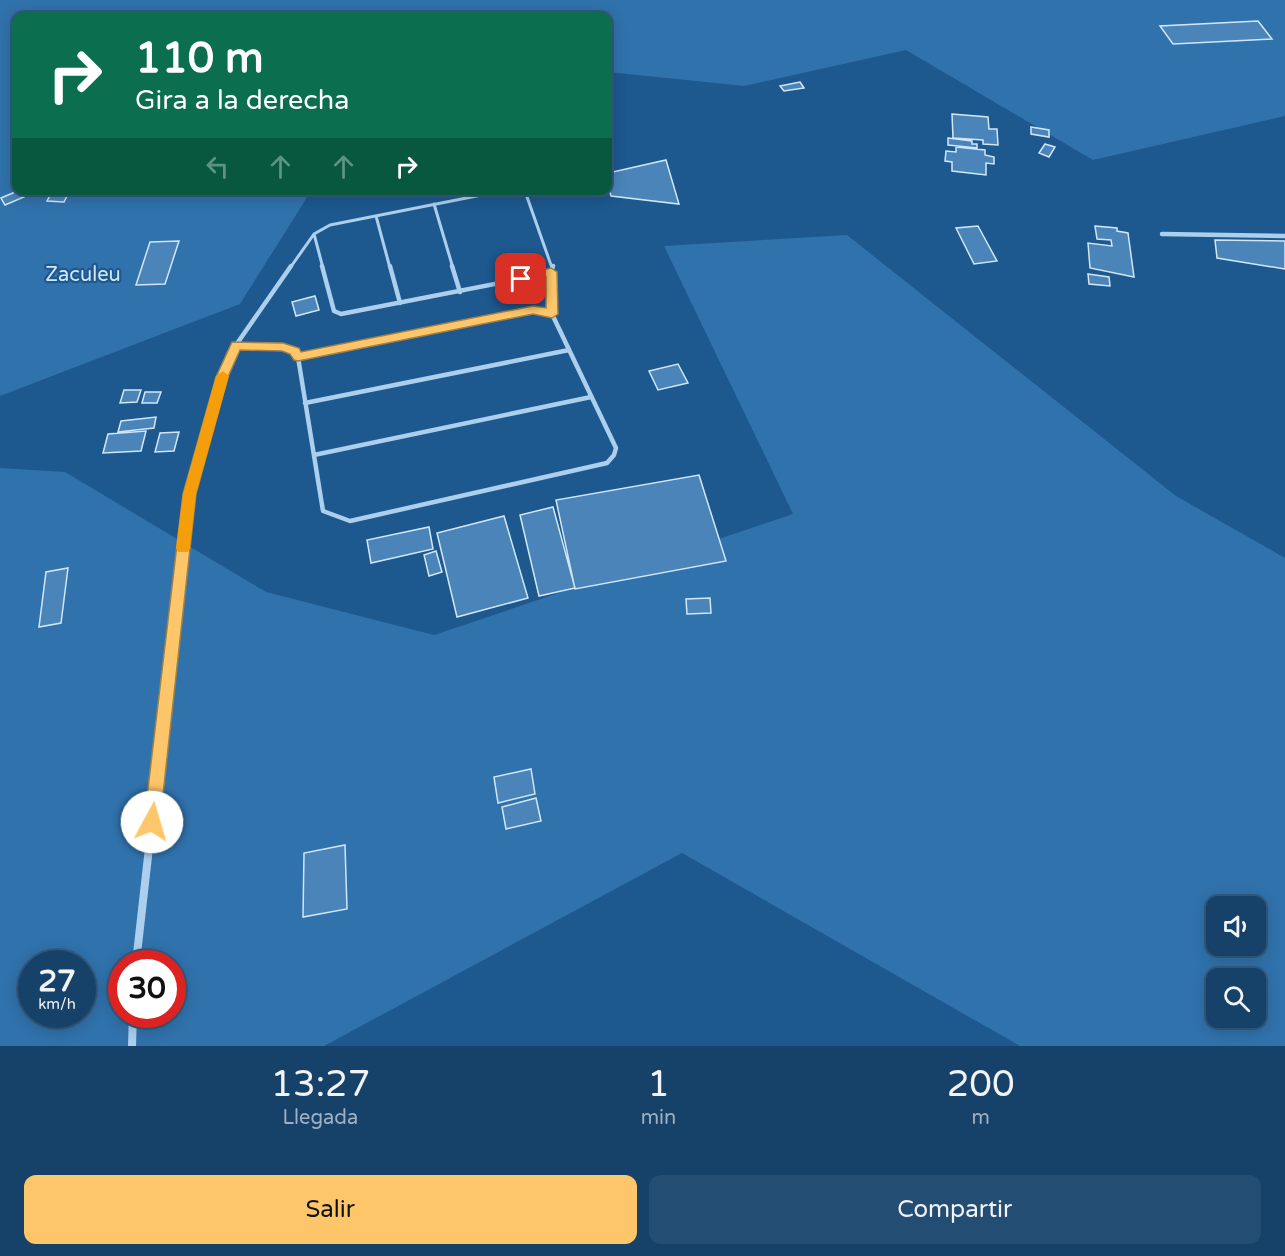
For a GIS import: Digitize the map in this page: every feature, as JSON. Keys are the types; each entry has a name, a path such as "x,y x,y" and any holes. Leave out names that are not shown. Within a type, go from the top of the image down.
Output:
{"street":[{"path":"1162,234 1285,236"},
{"path":"137,950 189,494 222,377 236,345"},
{"path":"132,1046 133,1028"}],"lane":[{"path":"236,345 314,234 330,225 481,195"},
{"path":"236,345 283,347 295,351 298,357 323,511 350,520 606,463 614,455 616,448 552,314 551,272 553,266 526,195"},
{"path":"434,204 460,292"},
{"path":"376,216 400,303"},
{"path":"314,234 334,311 341,314 551,272"},
{"path":"298,357 533,310 552,314"},
{"path":"305,403 569,350"},
{"path":"314,455 591,397"}],"green space":[{"name":"Zaculeu","path":"0,0 1285,0 1285,116 1093,160 906,50 744,86 612,72 612,12 12,12 12,195 308,195 240,304 0,396"},
{"path":"847,235 1176,496 1285,558 1285,1046 1020,1046 682,853 324,1046 0,1046 0,468 65,472 266,592 434,635 793,514 664,246"}],"building":[{"path":"1258,21 1272,39 1173,44 1160,26"},
{"path":"800,82 804,88 784,91 780,86"},
{"path":"952,114 988,117 989,129 997,129 998,145 983,144 983,140 953,138"},
{"path":"1031,127 1049,130 1049,137 1031,134"},
{"path":"948,138 972,141 972,144 977,144 977,148 948,145"},
{"path":"1045,144 1055,147 1049,157 1039,153"},
{"path":"956,147 985,150 985,155 994,157 994,164 986,163 986,175 952,171 952,162 945,161 946,151 956,152"},
{"path":"666,160 679,204 611,196 612,172"},
{"path":"12,193 24,197 5,205 1,198"},
{"path":"50,195 68,195 64,202 47,201"},
{"path":"978,226 997,261 974,264 956,228"},
{"path":"1095,226 1117,228 1117,231 1128,233 1134,277 1090,268 1088,243 1112,246 1111,240 1097,239"},
{"path":"1215,240 1285,241 1285,269 1217,258"},
{"path":"179,241 165,284 136,285 150,242"},
{"path":"1088,274 1109,277 1110,286 1089,284"},
{"path":"315,296 319,310 296,316 292,302"},
{"path":"678,364 688,383 658,390 649,371"},
{"path":"124,390 141,390 137,402 120,403"},
{"path":"145,392 161,392 157,403 142,403"},
{"path":"156,417 154,428 118,432 121,421"},
{"path":"146,431 141,451 103,453 108,434"},
{"path":"179,432 174,451 155,452 160,433"},
{"path":"699,475 726,561 575,589 556,500"},
{"path":"553,507 575,588 539,596 520,515"},
{"path":"504,516 528,598 457,617 437,533"},
{"path":"429,527 433,549 371,563 367,540"},
{"path":"436,551 442,572 429,576 424,555"},
{"path":"68,568 61,623 39,627 46,572"},
{"path":"710,598 711,613 687,614 686,599"},
{"path":"531,769 535,794 498,803 494,777"},
{"path":"536,798 541,821 506,829 502,807"},
{"path":"345,845 347,909 303,917 304,853"}],"slow traffic":[{"path":"183,548 189,494 223,376"}],"route":[{"path":"152,822 189,494 222,377 236,345 283,347 295,351 298,357 533,310 542,310 552,314 551,272 521,279"}]}
